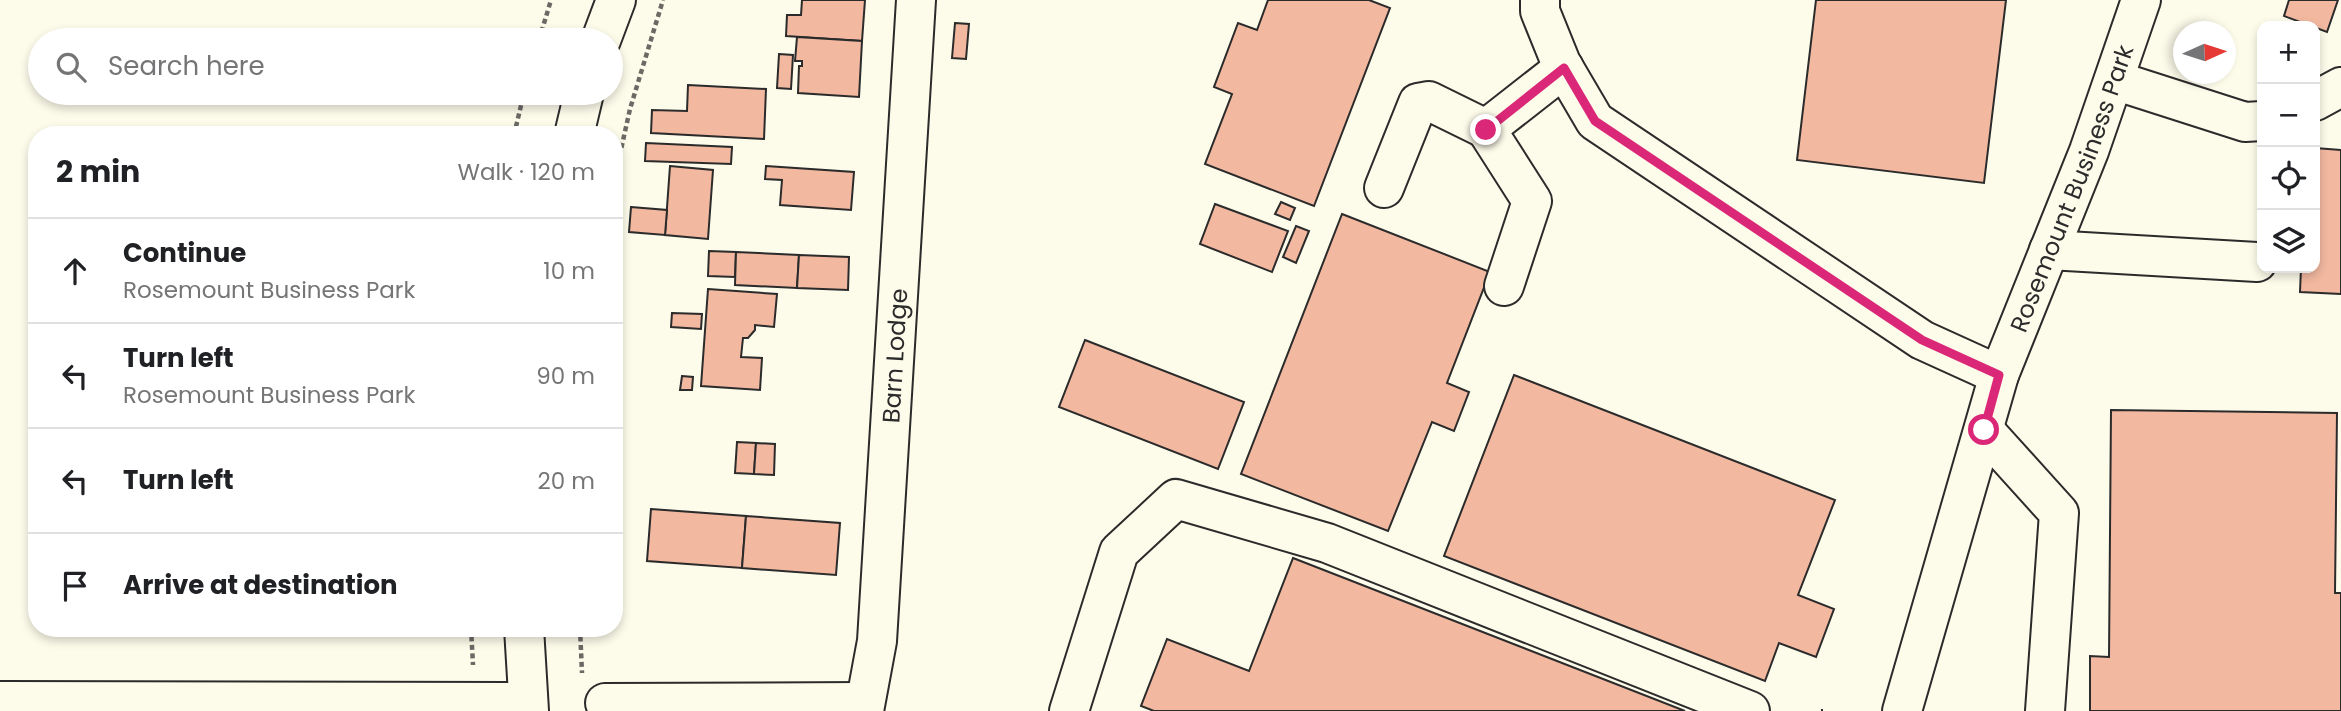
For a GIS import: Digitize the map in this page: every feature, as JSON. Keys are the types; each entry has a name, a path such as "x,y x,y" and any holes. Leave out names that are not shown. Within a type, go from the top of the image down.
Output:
{"street":[{"path":"606,28 616,0"},
{"name":"Barn Lodge","path":"864,707 877,641 916,0"},
{"path":"1540,0 1540,11 1564,68 1595,121 1922,340 1999,375"},
{"name":"Rosemount Business Park","path":"1902,711 1999,375 2089,151 2141,0"},
{"path":"1486,130 1564,68"},
{"path":"2114,80 2245,122 2257,121"},
{"path":"2320,98 2341,87"},
{"path":"1384,188 1418,103 1429,101 1486,130 1532,201 1504,286"},
{"path":"576,126 581,105"},
{"path":"2049,250 2257,262"},
{"path":"1984,430 2059,513 2045,711"},
{"path":"1069,711 1119,552 1176,499 1327,543 1750,711"},
{"path":"0,701 528,707 524,637"},
{"path":"605,703 864,707"}],"path":[{"path":"543,28 551,0"},
{"path":"623,140 663,0"},
{"path":"516,126 521,105"}],"building":[{"path":"802,0 865,0 862,41 786,36 787,15 801,15"},
{"path":"1268,0 1369,0 1390,8 1314,206 1205,164 1232,94 1214,87 1238,23 1257,30"},
{"path":"1816,0 2006,0 1984,183 1797,160"},
{"path":"2289,0 2338,0 2327,32 2320,29 2320,21 2297,21 2284,16"},
{"path":"955,23 969,24 966,59 952,58"},
{"path":"797,37 862,41 859,97 798,93 799,66 802,66 802,61 795,61"},
{"path":"779,54 793,55 791,89 777,88"},
{"path":"688,85 766,89 764,139 651,133 652,110 687,111"},
{"path":"646,143 732,147 731,164 645,161"},
{"path":"2320,148 2341,150 2341,294 2300,292 2301,273 2320,273"},
{"path":"670,166 713,170 708,239 665,235"},
{"path":"766,166 854,172 851,210 780,205 782,180 765,179"},
{"path":"1281,202 1295,208 1290,220 1275,214"},
{"path":"1215,204 1288,231 1272,272 1200,244"},
{"path":"631,207 667,210 665,235 629,232"},
{"path":"1342,214 1490,272 1447,383 1469,392 1454,431 1432,422 1388,531 1241,474"},
{"path":"1296,226 1309,231 1296,263 1283,257"},
{"path":"709,251 736,252 735,277 708,276"},
{"path":"736,252 799,255 797,288 735,285"},
{"path":"799,255 849,257 848,290 797,288"},
{"path":"708,289 777,294 774,327 755,325 755,330 748,338 743,338 741,357 762,358 760,390 701,386"},
{"path":"672,313 702,314 701,329 671,327"},
{"path":"1085,340 1244,402 1218,469 1059,407"},
{"path":"1514,375 1835,500 1798,595 1834,609 1816,657 1779,643 1765,681 1444,556"},
{"path":"682,376 693,377 692,390 680,390"},
{"path":"2111,410 2337,413 2335,593 2341,593 2341,711 2090,711 2090,656 2109,657"},
{"path":"737,442 756,443 754,474 735,473"},
{"path":"756,443 775,444 774,475 754,474"},
{"path":"651,509 746,516 742,568 647,561"},
{"path":"746,516 840,523 836,575 742,568"},
{"path":"1293,558 1685,711 1154,711 1141,706 1167,639 1249,671"}],"route":[{"path":"1486,130 1564,68 1595,121 1922,340 1999,375 1984,430"}]}
